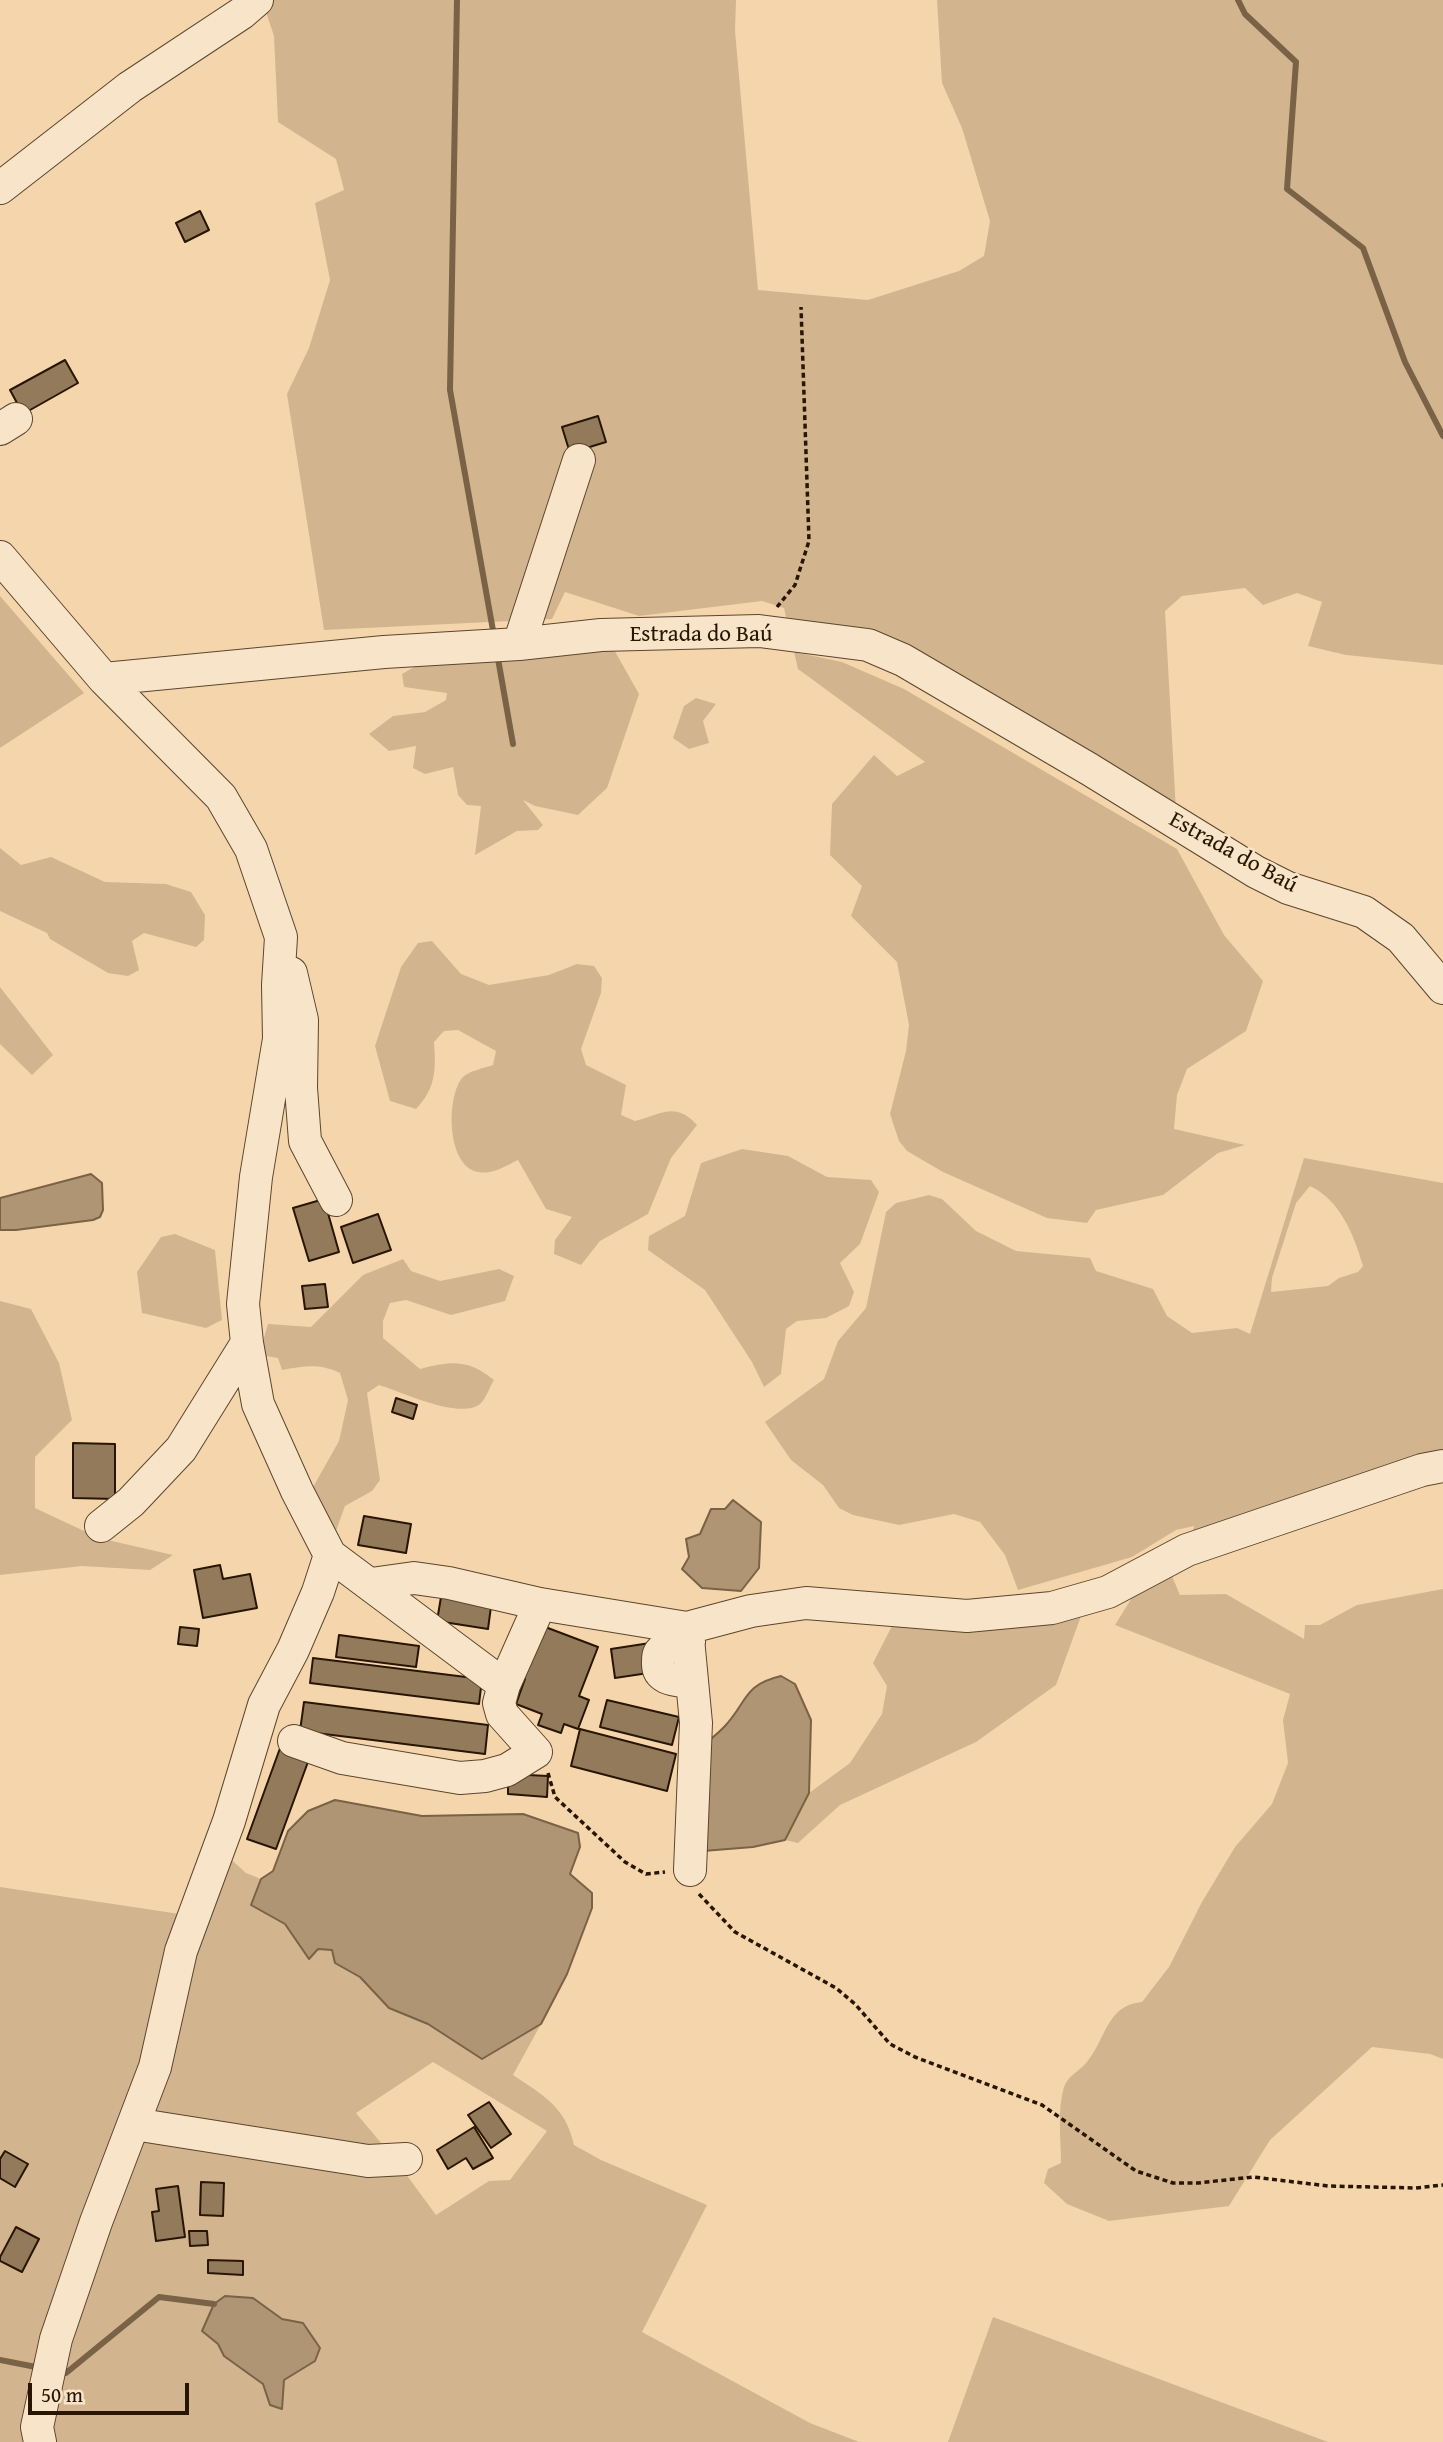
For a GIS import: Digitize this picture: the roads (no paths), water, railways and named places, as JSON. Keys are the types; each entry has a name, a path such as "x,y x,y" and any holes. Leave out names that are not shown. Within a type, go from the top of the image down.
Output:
{"street":[{"path":"0,188 130,87 242,13 257,0"},
{"path":"519,643 579,460"},
{"path":"0,557 104,679 221,797 251,849 281,937 302,1020 301,1088 305,1141 336,1200"},
{"name":"Estrada do Baú","path":"104,679 384,652 601,635 759,631 868,645 903,660 1089,769 1256,872 1287,888 1364,912 1401,938 1443,988"},
{"path":"281,937 279,1038 256,1177 243,1304 258,1404 297,1491 330,1555 504,1685"},
{"path":"101,1526 131,1502 181,1448 247,1343"},
{"path":"371,1584 414,1578 449,1583 688,1635 751,1611 806,1603 967,1616 1052,1608 1108,1592 1199,1546 1422,1470 1443,1466"},
{"path":"40,2442 37,2427 56,2339 96,2222 155,2067 181,1951 229,1822 264,1705 298,1638 318,1592 330,1555"},
{"path":"295,1741 342,1758 460,1778 485,1776 507,1770 536,1752 502,1714 499,1703 504,1685 540,1604"},
{"path":"688,1635 696,1723 690,1870"},
{"path":"134,2124 368,2161 407,2159"}],"waterway":[{"path":"457,0 450,390 494,636"},
{"path":"1238,0 1245,14 1296,62 1287,189 1363,248 1405,362 1443,436"},
{"path":"497,653 513,744"},
{"path":"58,2372 66,2373 159,2297 214,2304"},
{"path":"0,2360 41,2368"}]}
